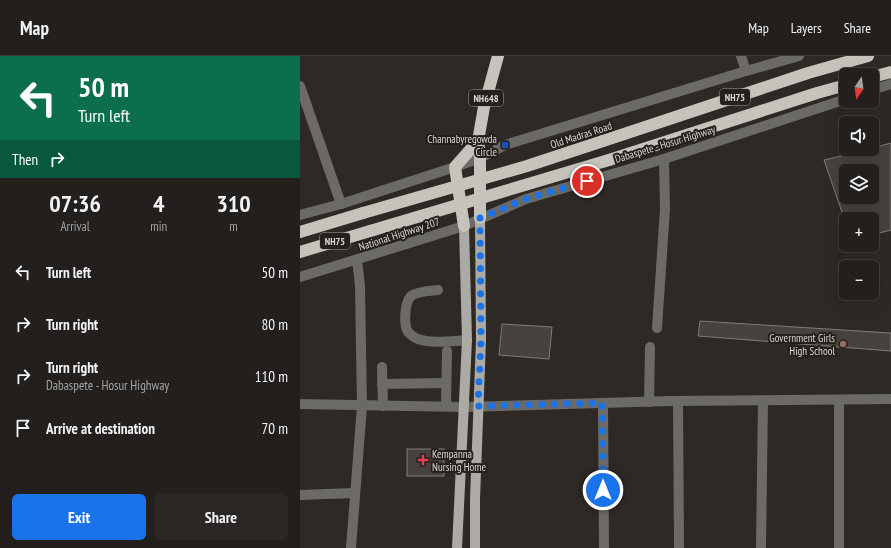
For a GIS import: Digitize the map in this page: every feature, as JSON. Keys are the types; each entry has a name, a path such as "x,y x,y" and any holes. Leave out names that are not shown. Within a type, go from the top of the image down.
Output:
{"highway":[{"name":"NH648","path":"480,218 480,158 478,141 484,108 498,56"},
{"name":"Old Madras Road","path":"300,232 527,166 808,73 868,56"},
{"path":"879,75 891,72"},
{"name":"NH75","path":"300,252 609,160 839,86"},
{"name":"NH648","path":"456,167 478,141"},
{"path":"456,167 464,226"}],"main road":[{"path":"475,548 475,499 481,340 480,218"},
{"path":"457,548 467,340 464,226"}],"street":[{"path":"741,56 746,71"},
{"path":"300,215 341,204 456,167 480,158 506,145 799,56"},
{"path":"879,88 891,84"},
{"path":"300,86 341,204"},
{"name":"Dabaspete - Hosur Highway","path":"480,218 526,199 664,159 839,101"},
{"path":"657,328 666,209 664,159"},
{"name":"National Highway 207","path":"300,277 464,226 480,218"},
{"path":"351,548 362,406 360,286 357,260"},
{"path":"438,290 416,293 409,298 406,304 406,323 408,332 416,338 427,341 467,340"},
{"path":"649,402 650,347"},
{"path":"446,406 447,351"},
{"path":"382,367 383,406"},
{"path":"382,384 446,383"},
{"path":"300,404 362,406 478,406 678,401 891,399"},
{"path":"761,548 763,400"},
{"path":"839,400 839,548"},
{"path":"678,401 679,548"},
{"path":"602,403 604,548"},
{"path":"300,495 355,493"}],"building":[{"path":"891,143 891,230 879,233 879,212 842,212 839,204 879,204 879,164 839,164 839,204 824,160 841,156 879,156 879,146"},
{"name":"Government Girls High School","path":"700,321 891,333 891,351 698,336"},
{"path":"502,324 552,327 549,359 499,355"},
{"path":"407,449 444,449 444,476 407,476"}],"place":[{"name":"Channabyregowda Circle","path":"505,145"},
{"name":"Government Girls High School","path":"843,344"},
{"name":"Kempanna Nursing Home","path":"423,460"}],"route":[{"path":"587,181 526,199 480,218 481,340 478,406 602,403 603,490"}]}
